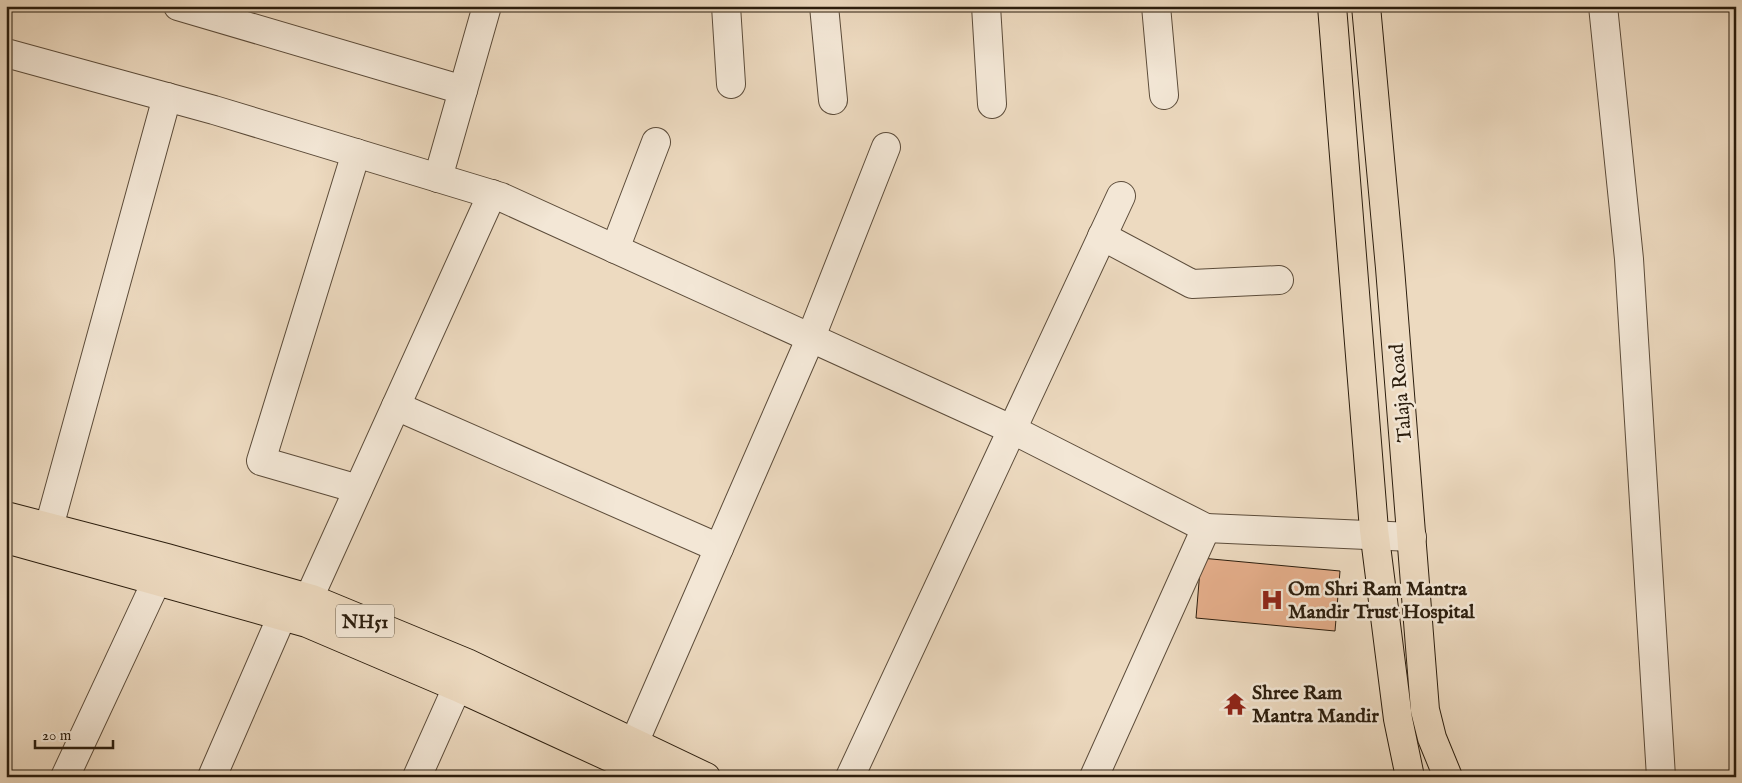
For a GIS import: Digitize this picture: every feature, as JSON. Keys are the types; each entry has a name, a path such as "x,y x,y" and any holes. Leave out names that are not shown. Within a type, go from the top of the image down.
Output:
{"main road":[{"name":"Talaja Road","path":"1332,6 1375,536 1398,719 1410,777"},
{"name":"Talaja Road","path":"1366,6 1425,710 1432,738 1448,777"},
{"name":"NH51","path":"6,516 309,598 462,675 653,777"},
{"name":"NH51","path":"6,539 307,623 462,675 634,743 706,777"}],"street":[{"path":"178,6 463,90"},
{"path":"438,178 487,6"},
{"path":"726,6 732,84"},
{"path":"824,6 833,100"},
{"path":"986,6 992,104"},
{"path":"1156,6 1164,95"},
{"path":"1603,6 1629,259 1661,777"},
{"path":"6,53 167,97 492,194 615,248 1011,429 1206,528 1412,537"},
{"path":"49,527 167,97"},
{"path":"615,248 656,142"},
{"path":"634,743 811,338 886,147"},
{"path":"356,153 261,461 358,489"},
{"path":"309,598 492,194"},
{"path":"850,777 1121,196"},
{"path":"1102,236 1192,284 1279,280"},
{"path":"396,406 719,548"},
{"path":"1094,777 1206,528"},
{"path":"65,777 156,580"},
{"path":"212,777 282,616"},
{"path":"417,777 462,675"}],"building":[{"path":"1201,558 1340,571 1335,631 1196,618"}],"place":[{"name":"Om Shri Ram Mantra Mandir Trust Hospital","path":"1272,600"},
{"name":"Shree Ram Mantra Mandir","path":"1235,704"}]}
